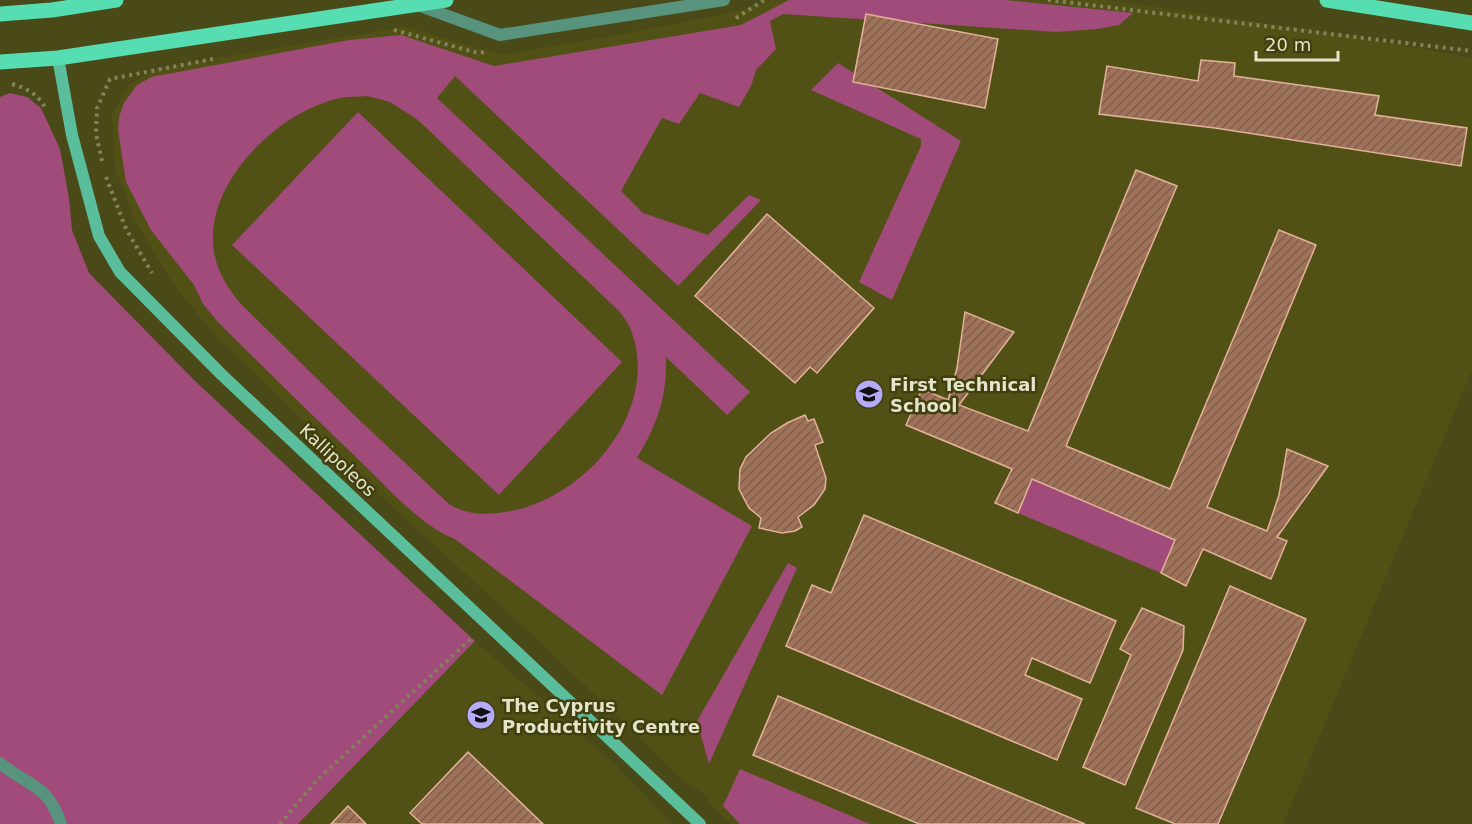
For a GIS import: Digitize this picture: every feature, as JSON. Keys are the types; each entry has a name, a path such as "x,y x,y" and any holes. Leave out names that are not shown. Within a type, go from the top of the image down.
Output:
{"main road":[{"path":"0,14 52,10 116,0"},
{"path":"0,62 58,58 446,0"},
{"path":"1327,0 1472,23"},
{"name":"Kallipoleos","path":"58,58 72,135 99,236 120,272 222,375 700,824"}],"lane":[{"path":"415,4 500,35 724,0"},
{"path":"0,763 43,792 55,807 61,824"}],"path":[{"path":"1048,0 1472,51"},
{"path":"391,29 478,53 489,51"},
{"path":"103,164 96,134 97,108 110,80 215,59"},
{"path":"9,83 27,89 40,98 49,115"},
{"path":"105,173 126,229 152,274"},
{"path":"280,824 318,779 487,624"}],"shaded area":[{"name":"First Technical School","path":"765,0 1107,0 1351,36 1472,58 1472,370 1283,824 731,824 712,805 704,793 687,784 541,643 381,496 217,337 173,284 136,222 115,169 112,115 129,85 157,68 405,27 502,55 739,11"},
{"path":"789,0 1005,0 1133,13 1119,25 1056,32 783,14 770,21 776,49 756,70 751,86 739,107 700,93 679,124 662,118 621,191 643,213 708,235 749,195 761,200 678,286 455,76 437,98 750,392 727,415 666,357 665,385 660,409 651,433 637,458 752,526 662,695 455,539 418,516 218,322 203,304 194,285 151,230 126,182 118,130 119,117 124,103 136,86 151,77 349,40 401,35 494,66 741,25","holes":["367,96 390,102 418,120 620,312 632,333 638,365 634,394 624,422 609,448 588,470 565,489 538,503 511,511 487,514 471,513 449,504 240,303 229,289 218,266 213,240 215,216 236,171 253,150 273,132 317,105 340,98"]},
{"path":"838,63 961,141 892,300 859,282 921,146 921,139 811,90"},
{"path":"10,93 27,97 41,108 60,149 72,230 89,273 196,382 475,641 298,824 0,824 0,97"},
{"path":"358,112 622,362 499,495 232,245"},
{"path":"1032,479 1175,540 1161,573 1018,513"},
{"path":"788,563 797,568 709,764 697,721"},
{"name":"The Cyprus Productivity Centre","path":"475,641 610,760 673,824 298,824"},
{"path":"740,769 870,824 740,824 723,806"}],"building":[{"path":"866,14 998,39 985,108 853,82"},
{"path":"1201,60 1235,63 1234,76 1379,96 1375,115 1467,128 1461,166 1215,128 1099,114 1107,66 1198,81"},
{"path":"1136,170 1177,186 1066,446 1170,489 1279,230 1316,245 1207,507 1267,531 1279,495 1287,449 1328,466 1277,537 1287,541 1271,579 1203,549 1186,586 1161,573 1175,540 1032,479 1018,513 995,503 1012,469 906,425 922,389 948,400 957,368 965,312 1014,332 959,405 1028,431"},
{"path":"767,214 874,308 817,373 810,367 795,383 695,296"},
{"path":"805,415 808,421 814,419 823,442 815,445 826,478 825,489 814,505 798,517 802,527 795,531 782,533 759,528 761,518 749,508 739,489 740,469 746,457 771,433"},
{"path":"864,515 1116,621 1090,683 1032,658 1025,675 1082,699 1057,760 786,646 812,585 831,593"},
{"path":"1230,586 1306,619 1218,824 1175,824 1136,808"},
{"path":"1142,608 1184,626 1183,650 1125,785 1083,767 1131,655 1120,649"},
{"path":"778,696 1085,824 919,824 753,755"},
{"path":"468,752 543,824 422,824 410,813"},
{"path":"348,806 366,824 331,824"}],"place":[{"name":"First Technical School","path":"869,394"},
{"name":"The Cyprus Productivity Centre","path":"481,715"}]}
